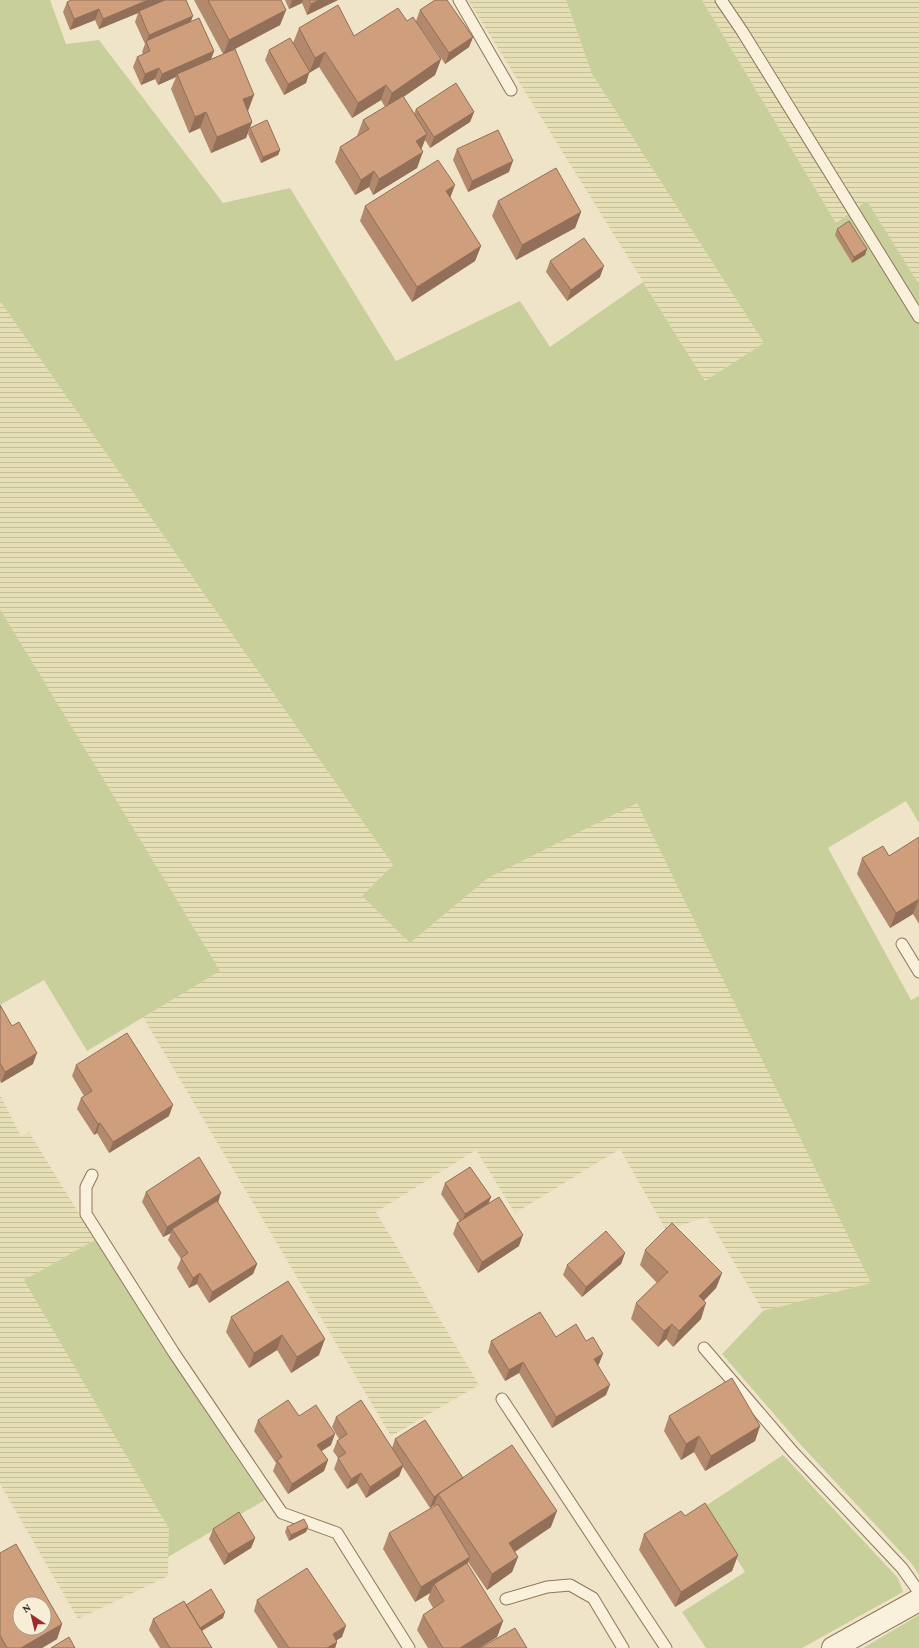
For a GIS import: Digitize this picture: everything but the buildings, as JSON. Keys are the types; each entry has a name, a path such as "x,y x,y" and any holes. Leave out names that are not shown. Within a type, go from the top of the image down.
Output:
{"street":[{"path":"833,1648 919,1600"}],"lane":[{"path":"459,0 511,90"},
{"path":"720,0 742,31 919,317"},
{"path":"902,944 919,972"},
{"path":"92,1175 86,1186 86,1214 174,1353 282,1513 337,1534 409,1648"},
{"path":"704,1348 793,1452 902,1568 919,1592"},
{"path":"502,1399 666,1648"},
{"path":"506,1600 547,1587 570,1585 593,1598 623,1648"}],"shaded area":[{"path":"468,0 566,0 592,74 764,343 705,381"},
{"path":"702,0 919,0 919,284 867,201 836,223"},
{"path":"0,301 393,865 362,896 410,943 488,878 637,802 872,1283 763,1311 707,1217 666,1230 620,1149 515,1213 476,1150 376,1212 479,1385 391,1436 143,1017 219,971 0,609"},
{"path":"0,1095 21,1136 29,1132 95,1240 25,1280 169,1529 168,1576 78,1619 0,1484"}],"green space":[{"path":"0,0 50,0 66,44 99,40 223,203 290,188 396,361 520,301 550,347 643,282 705,381 764,343 592,74 566,0 702,0 836,223 867,201 919,284 919,823 906,801 828,848 911,1000 919,996 919,1575 912,1564 799,1443 722,1354 763,1311 871,1283 637,803 488,878 410,943 362,896 393,865 0,301"},
{"path":"0,609 220,971 87,1051 44,980 0,1005"},
{"path":"95,1240 166,1352 265,1500 168,1557 169,1529 24,1280"},
{"path":"783,1455 898,1578 903,1592 802,1648 706,1648 682,1612 745,1572 704,1507"},
{"path":"919,1615 919,1648 863,1648"}]}
